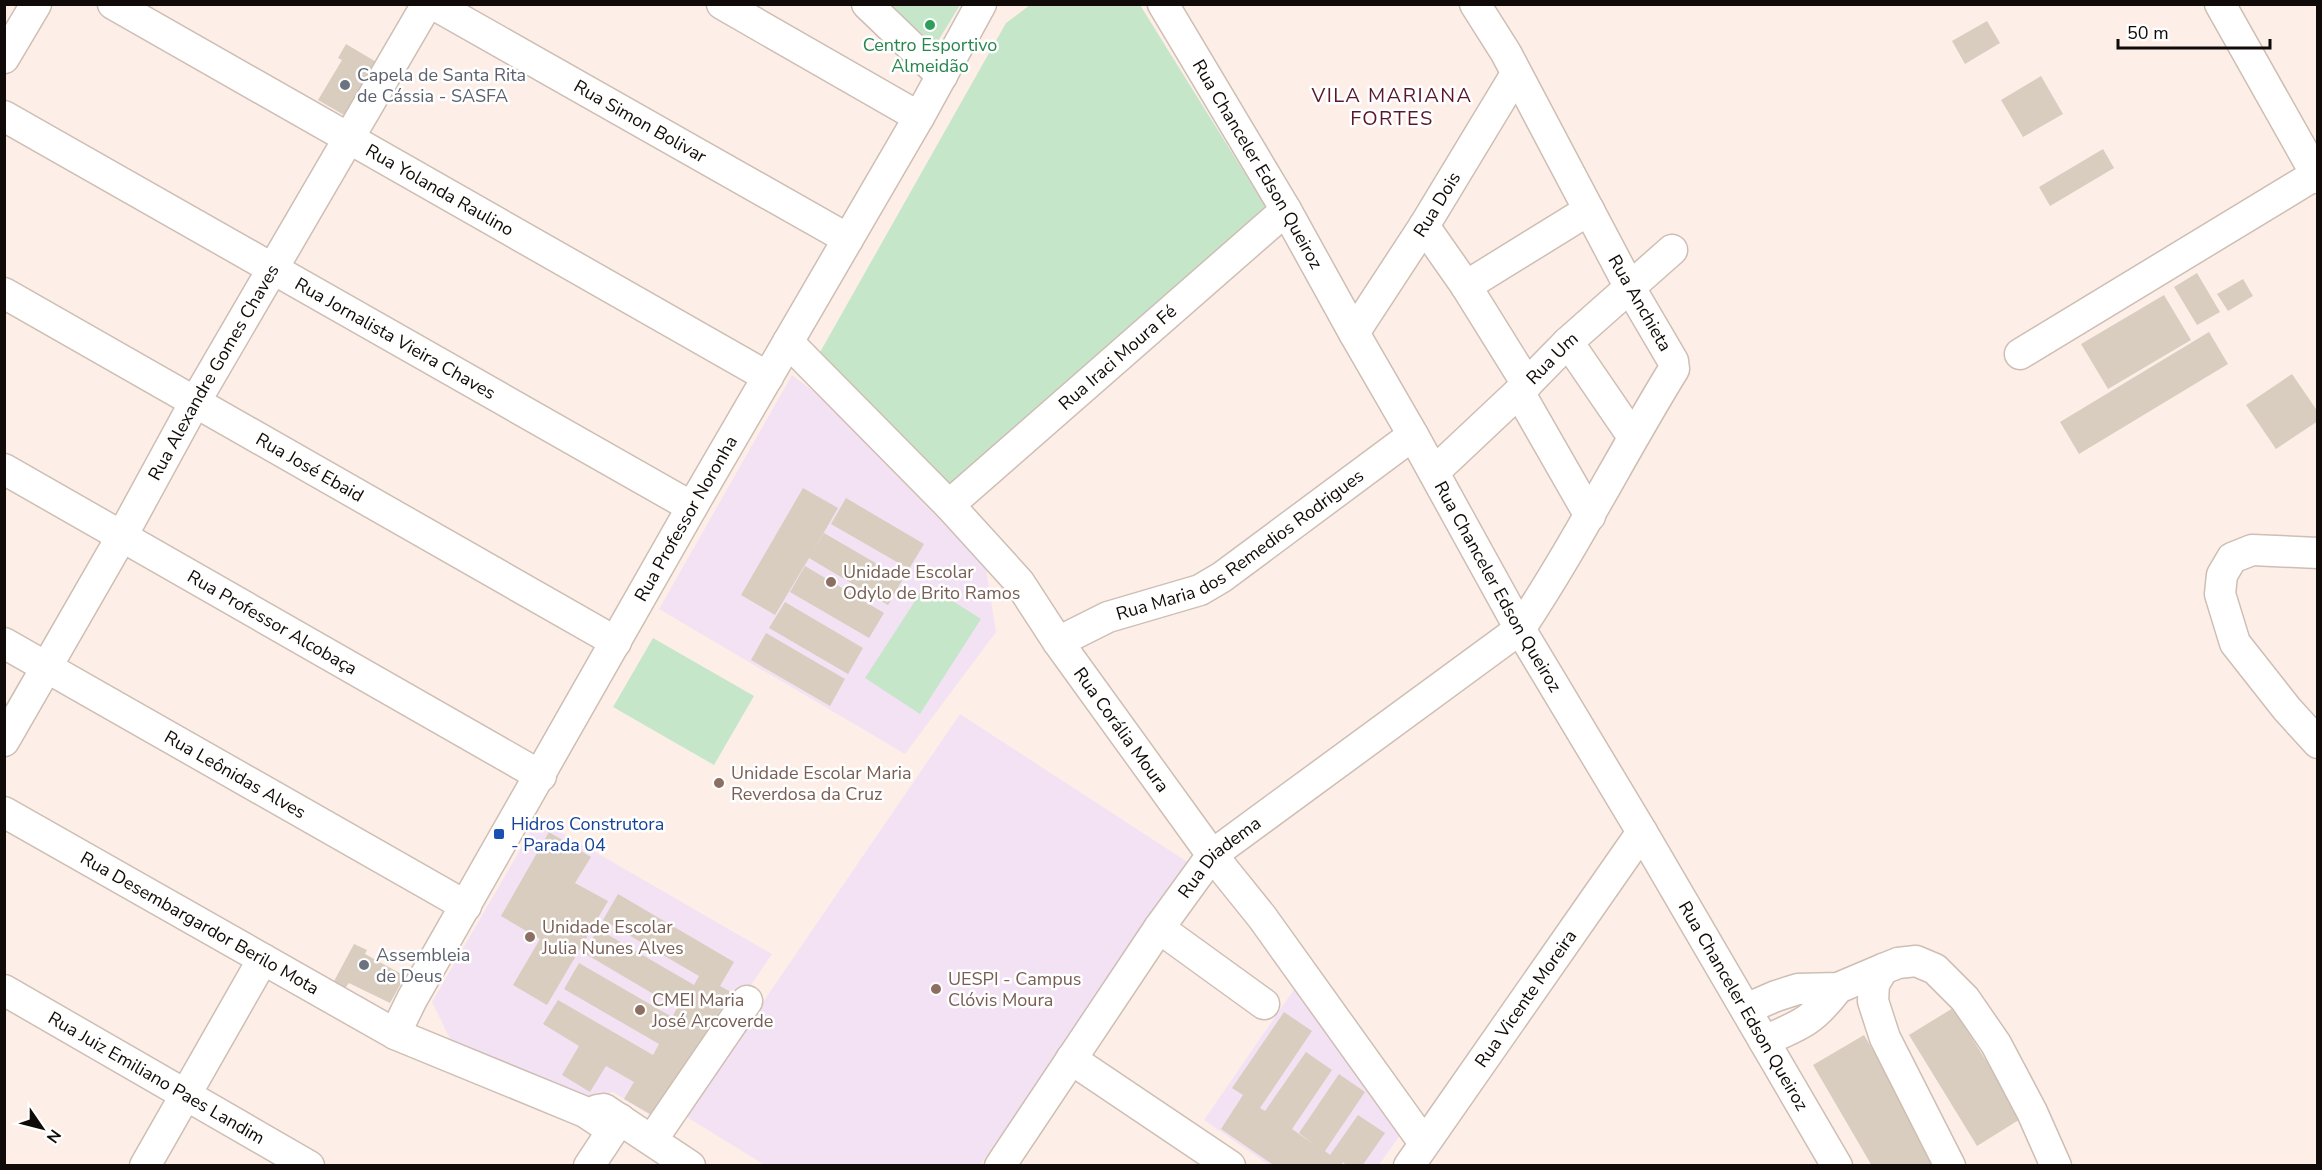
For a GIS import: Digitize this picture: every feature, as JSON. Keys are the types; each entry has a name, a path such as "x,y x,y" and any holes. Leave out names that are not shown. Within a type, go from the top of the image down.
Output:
{"street":[{"path":"4,58 36,4"},
{"name":"Rua Yolanda Raulino","path":"113,4 768,377"},
{"name":"Rua Alexandre Gomes Chaves","path":"4,741 122,536 195,402 428,4"},
{"name":"Rua Simon Bolivar","path":"433,4 848,239"},
{"path":"722,4 919,117"},
{"path":"867,4 942,76"},
{"name":"Rua Professor Noronha","path":"395,1034 417,991 692,507 919,117 981,4"},
{"name":"Rua Chanceler Edson Queiroz","path":"1163,4 1286,210 1520,629 1642,832 1837,1166"},
{"name":"Rua Anchieta","path":"1475,4 1497,39 1629,286 1673,361 1674,369 1633,437 1590,516 1520,629"},
{"path":"2020,354 2316,176 2220,4"},
{"name":"Rua Dois","path":"1354,333 1424,226 1516,74"},
{"name":"Rua Jornalista Vieira Chaves","path":"4,116 692,507"},
{"name":"Rua Iraci Moura Fé","path":"949,505 1286,210"},
{"path":"1466,286 1588,210"},
{"path":"1424,226 1466,286 1590,516"},
{"name":"Rua Um","path":"1434,472 1568,342 1672,250"},
{"name":"Rua José Ebaid","path":"4,293 616,642"},
{"name":"Rua Corália Moura","path":"788,342 949,505 1019,582 1058,642 1212,855 1262,917 1417,1154"},
{"path":"1568,342 1633,437"},
{"name":"Rua Maria dos Remedios Rodrigues","path":"1058,642 1108,617 1130,609 1166,602 1208,585 1235,569 1413,435"},
{"name":"Rua Professor Alcobaça","path":"4,469 541,776"},
{"path":"2318,553 2252,550 2232,558 2222,574 2220,594 2235,643 2287,709 2318,743"},
{"name":"Rua Diadema","path":"999,1166 1159,928 1212,855 1520,629"},
{"name":"Rua Leônidas Alves","path":"4,643 466,906"},
{"name":"Rua Desembargardor Berilo Mota","path":"4,812 395,1034 652,1140 690,1166"},
{"name":"Rua Vicente Moreira","path":"1417,1154 1642,832"},
{"path":"1159,928 1264,1004"},
{"path":"146,1166 263,959"},
{"path":"1746,1009 1798,989 1838,988 1898,963 1916,962 1935,969 1965,999 1996,1044 2032,1112 2056,1166"},
{"path":"1883,969 1874,984 1873,1001 1885,1038 1950,1166"},
{"path":"1764,1041 1807,1022 1825,1005 1838,988"},
{"name":"Rua Juiz Emiliano Paes Landim","path":"4,990 309,1166"},
{"path":"417,991 415,1020 419,1031 437,1052"},
{"path":"652,1140 747,1001"},
{"path":"1071,1059 1230,1166"},
{"path":"589,1166 616,1125"}],"shaded area":[{"name":"Unidade Escolar Odylo de Brito Ramos","path":"792,375 829,403 984,556 996,632 905,754 659,609"},
{"name":"UESPI - Campus Clóvis Moura","path":"960,714 1189,863 980,1165 765,1165 685,1116"},
{"path":"538,819 772,954 659,1121 613,1092 588,1097 451,1041 432,1002"},
{"path":"1297,985 1403,1131 1379,1165 1269,1165 1204,1120"}],"green space":[{"name":"Centro Esportivo Almeidão","path":"891,5 960,5 935,46"},
{"path":"1030,5 1140,5 1267,209 951,492 819,354 1006,23"},
{"path":"926,584 981,619 920,714 865,678"},
{"path":"653,638 754,696 714,765 613,707"}],"building":[{"path":"1987,21 2000,43 1965,64 1952,41"},
{"name":"Capela de Santa Rita de Cássia - SASFA","path":"346,44 378,63 371,70 344,115 318,100 342,60 338,58"},
{"path":"2041,76 2063,114 2023,137 2001,100"},
{"path":"2103,149 2114,168 2050,206 2039,187"},
{"path":"2197,273 2220,312 2197,325 2174,287"},
{"path":"2243,279 2253,296 2228,311 2217,294"},
{"path":"2164,295 2191,340 2108,389 2081,344"},
{"path":"2209,332 2228,364 2079,454 2060,422"},
{"path":"2292,374 2318,412 2318,421 2276,449 2246,405"},
{"path":"803,488 838,508 812,553 824,533 903,579 888,605 809,558 775,615 741,595"},
{"path":"846,498 924,544 909,569 831,524"},
{"path":"805,566 884,613 869,638 790,592"},
{"path":"785,602 863,648 848,674 769,628"},
{"path":"766,633 845,679 830,706 751,660"},
{"path":"549,832 591,857 575,883 608,901 547,1005 513,985 540,939 501,916"},
{"path":"618,894 734,962 720,986 731,992 657,1118 624,1099 634,1082 606,1066 590,1092 562,1075 579,1046 543,1024 558,1000 653,1055 659,1044 564,989 579,963 672,1017 677,1008 584,953 598,929 694,985 699,976 603,920"},
{"name":"Assembleia de Deus","path":"354,944 367,950 365,954 405,976 390,1003 349,983 345,988 333,983"},
{"path":"1953,1008 2022,1118 1977,1146 1909,1035"},
{"path":"1284,1012 1312,1031 1260,1108 1265,1111 1306,1052 1332,1070 1292,1129 1316,1146 1299,1133 1339,1074 1365,1092 1325,1151 1330,1155 1358,1115 1385,1133 1362,1166 1347,1166 1343,1162 1341,1166 1275,1166 1221,1129 1243,1095 1232,1088"},
{"path":"1864,1035 1941,1166 1872,1166 1813,1065"}],"place":[{"name":"Centro Esportivo Almeidão","path":"930,25"},
{"name":"Capela de Santa Rita de Cássia - SASFA","path":"345,85"},
{"name":"Unidade Escolar Odylo de Brito Ramos","path":"831,582"},
{"name":"Unidade Escolar Maria Reverdosa da Cruz","path":"719,783"},
{"name":"Hidros Construtora - Parada 04","path":"499,834"},
{"name":"Unidade Escolar Julia Nunes Alves","path":"530,937"},
{"name":"Assembleia de Deus","path":"364,965"},
{"name":"UESPI - Campus Clóvis Moura","path":"936,989"},
{"name":"CMEI Maria José Arcoverde","path":"640,1010"}],"district":[{"name":"VILA MARIANA FORTES","path":"1392,106"}]}
